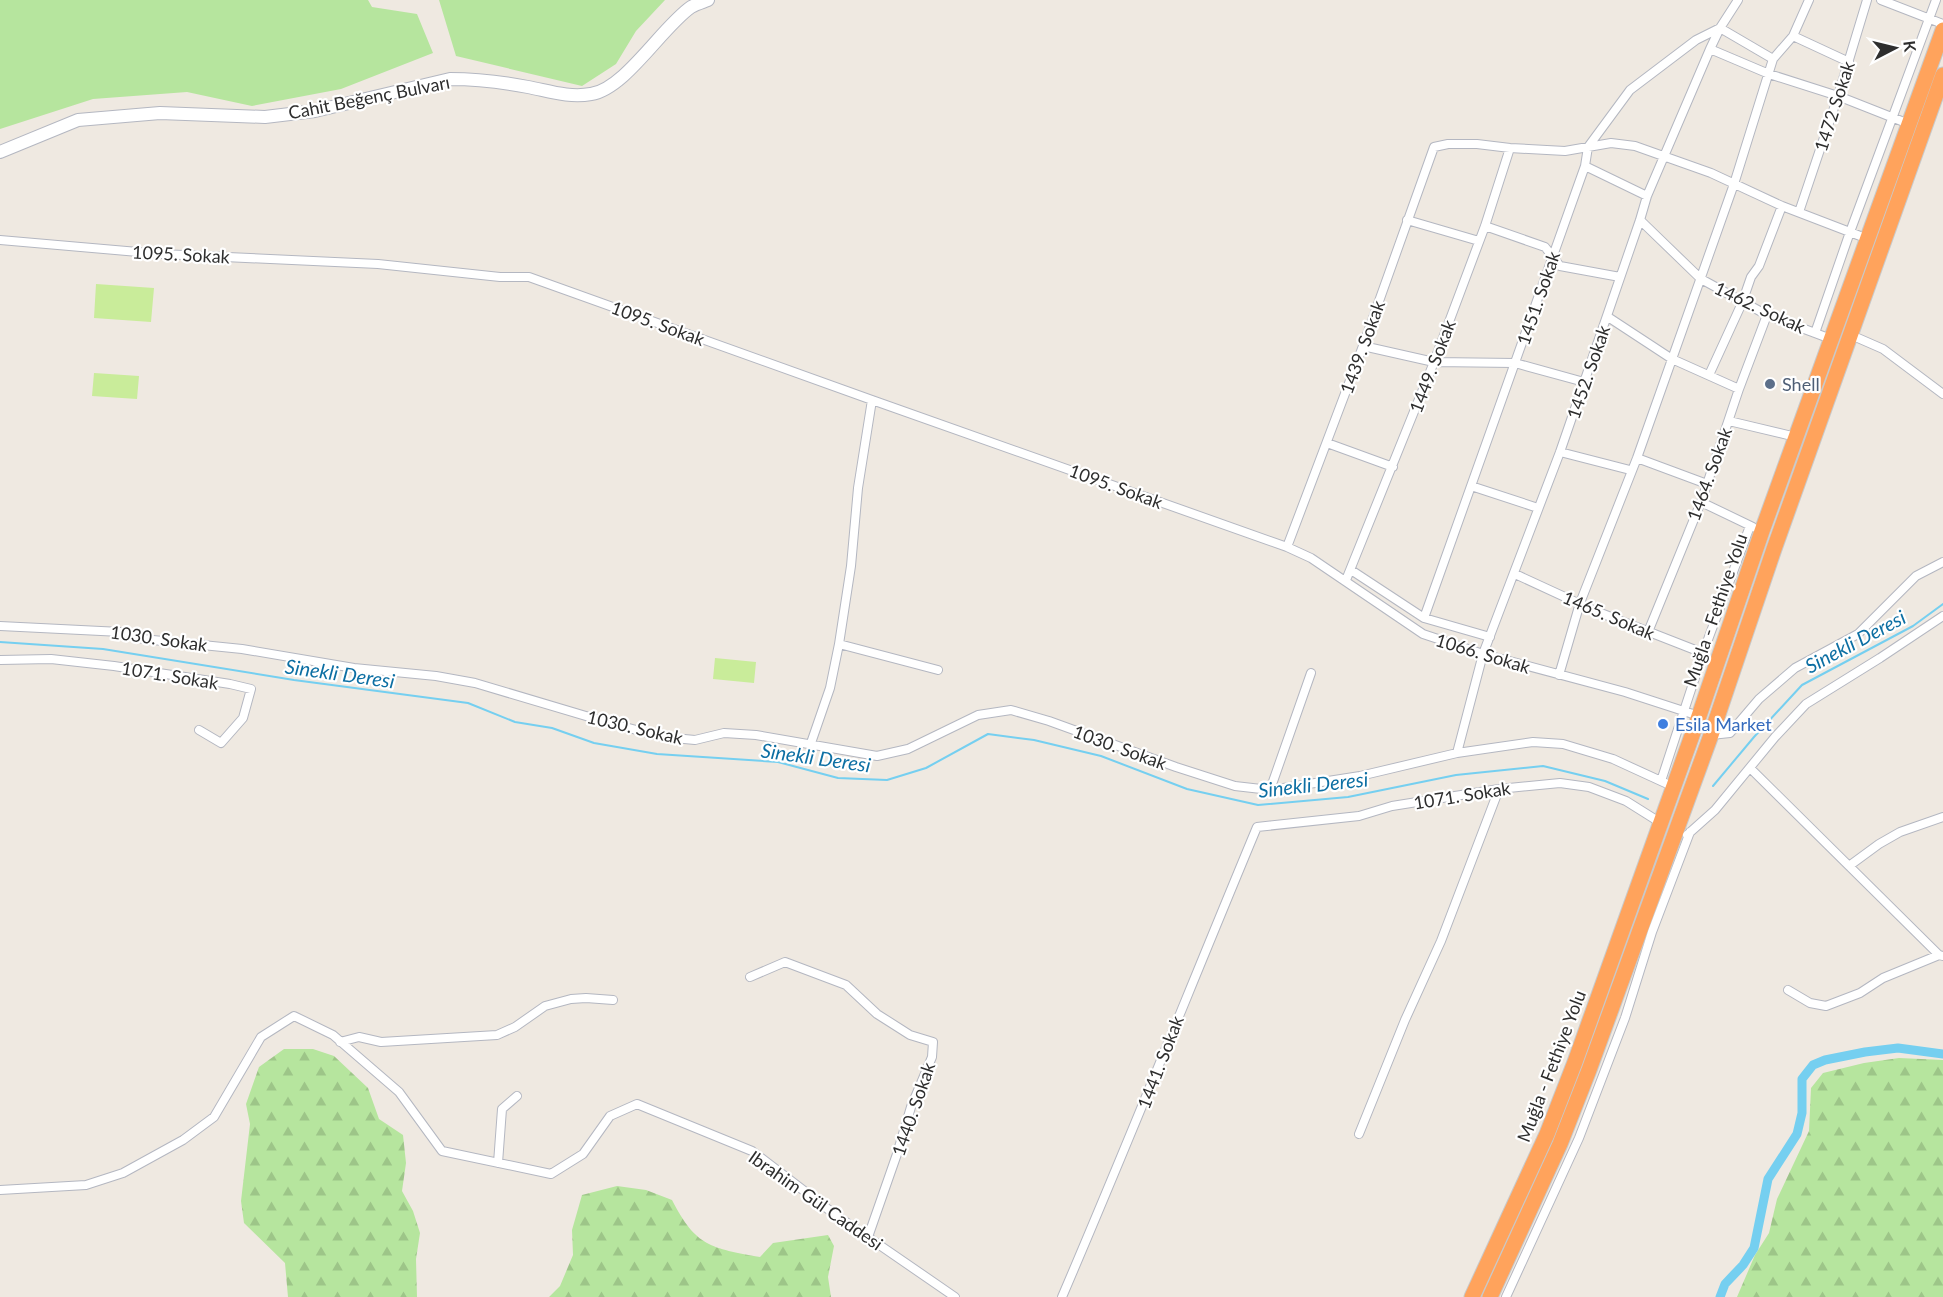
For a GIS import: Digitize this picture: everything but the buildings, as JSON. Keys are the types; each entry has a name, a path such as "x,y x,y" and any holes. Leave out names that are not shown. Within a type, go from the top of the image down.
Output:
{"highway":[{"name":"Muğla - Fethiye Yolu","path":"1472,1297 1547,1134 1575,1062 1661,823 1667,784 1756,528 1796,437 1943,30"},
{"name":"Muğla - Fethiye Yolu","path":"1490,1297 1560,1144 1610,1013 1711,735 1774,549 1943,75"}],"main road":[{"name":"Cahit Beğenç Bulvarı","path":"0,152 78,120 160,113 275,116 315,111 450,80 473,79 527,86 569,96 593,94 608,87 622,76 691,8 708,0"}],"street":[{"name":"1452. Sokak","path":"1457,753 1483,654 1560,452 1647,196 1710,49 1738,0"},
{"path":"1559,675 1580,603 1630,470 1637,458 1701,279 1734,184 1773,59 1793,36 1809,0"},
{"name":"1472 Sokak","path":"1799,212 1867,0"},
{"path":"1881,0 1943,24"},
{"path":"1815,333 1936,0"},
{"path":"1588,147 1605,128 1630,90 1696,40 1720,28 1773,59"},
{"path":"1793,36 1849,62"},
{"path":"1710,49 1769,74 1838,96 1909,124"},
{"path":"1510,148 1565,151 1611,143 1623,144 1663,155 1711,173 1782,206 1868,239"},
{"name":"1439. Sokak","path":"1287,547 1363,346 1434,147 1448,144 1477,144 1510,148"},
{"name":"1451. Sokak","path":"1424,618 1585,166 1588,147"},
{"name":"1449. Sokak","path":"1346,580 1434,362 1485,226 1510,148"},
{"path":"1585,166 1647,196"},
{"path":"1709,375 1742,303 1751,277 1759,266 1782,206"},
{"path":"1407,220 1479,241"},
{"name":"1462. Sokak","path":"1640,220 1701,279 1767,315 1831,339"},
{"path":"1485,226 1545,247 1560,266 1620,277"},
{"name":"1095. Sokak","path":"0,240 161,254 378,264 500,277 529,277 1287,547"},
{"name":"1464. Sokak","path":"1648,632 1701,502 1767,315"},
{"path":"1608,316 1672,360 1739,389"},
{"path":"1851,335 1883,349 1943,394"},
{"path":"1363,346 1434,362 1515,363 1584,382"},
{"path":"812,743 830,688 839,644 851,566 858,488 872,400"},
{"path":"1729,421 1796,437"},
{"path":"1327,443 1393,467"},
{"path":"1560,452 1630,470"},
{"path":"1637,458 1707,484"},
{"path":"1471,486 1538,508"},
{"path":"1692,714 1703,653 1756,528 1701,502"},
{"name":"1066. Sokak","path":"1287,547 1311,558 1346,580 1423,634 1483,654 1625,692 1692,714"},
{"path":"1711,735 1730,733 1759,699 1795,668 1857,634 1916,576 1943,561"},
{"path":"1351,570 1424,618 1490,637"},
{"name":"1465. Sokak","path":"1515,574 1593,610 1703,653"},
{"path":"1670,848 1715,810 1806,704 1943,616"},
{"name":"1030. Sokak","path":"0,626 122,632 143,639 242,649 354,668 436,676 475,683 663,737 695,740 724,733 756,735 877,756 908,749 978,715 1011,710 1235,786 1270,790 1360,776 1457,753 1533,742 1563,744 1613,759 1667,784"},
{"path":"839,644 938,670"},
{"name":"1071. Sokak","path":"0,660 51,659 114,666 251,689 243,718 221,743 200,730"},
{"path":"1270,790 1311,673"},
{"path":"1750,768 1941,956 1883,978 1860,993 1826,1006 1810,1003 1788,990"},
{"name":"1071. Sokak","path":"1257,827 1359,816 1392,806 1499,789 1560,783 1589,787 1626,801 1661,823"},
{"path":"1359,1134 1405,1020 1441,941 1499,789"},
{"path":"1850,866 1879,844 1900,832 1943,817"},
{"name":"1441. Sokak","path":"1062,1297 1257,827"},
{"path":"1506,1297 1579,1138 1625,1018 1652,932 1690,832"},
{"name":"1440. Sokak","path":"750,977 785,962 846,985 877,1014 910,1035 933,1042 932,1057 911,1107 868,1237"},
{"path":"340,1042 359,1037 381,1042 497,1035 515,1027 545,1006 571,999 613,1000"},
{"path":"1610,1013 1625,1018"},
{"name":"Ibrahim Gül Caddesi","path":"0,1190 86,1185 123,1173 183,1140 214,1117 261,1037 294,1016 333,1035 399,1092 442,1151 551,1174 583,1154 610,1116 637,1104 752,1151 868,1237 955,1297"},
{"path":"498,1163 502,1109 517,1096"}],"green space":[{"path":"0,0 368,0 372,7 417,14 433,53 341,89 252,106 187,92 93,99 0,129"},
{"path":"439,0 665,0 636,31 616,64 582,86 456,56"},
{"path":"96,284 154,288 151,322 94,318"},
{"path":"94,373 139,376 137,399 92,396"},
{"path":"715,658 756,662 754,683 713,679"},
{"path":"284,1049 313,1049 334,1056 368,1088 379,1119 403,1135 406,1163 402,1191 413,1211 420,1233 416,1259 417,1297 288,1297 285,1263 244,1223 241,1201 250,1124 246,1104 259,1067"},
{"path":"1899,1058 1943,1060 1943,1297 1737,1297 1755,1255 1769,1233 1777,1199 1809,1131 1811,1088 1823,1073 1864,1063"},
{"path":"617,1186 646,1190 672,1200 697,1236 707,1243 729,1251 760,1257 773,1243 828,1235 834,1246 828,1277 831,1297 549,1297 560,1286 573,1255 572,1230 582,1195"}],"waterway":[{"name":"Sinekli Deresi","path":"1713,786 1802,685 1913,626 1943,604"},
{"name":"Sinekli Deresi","path":"0,642 103,649 294,680 468,703 515,722 552,728 594,743 657,754 778,762 838,778 887,780 926,768 988,734 1034,740 1101,756 1187,789 1258,805 1348,797 1456,775 1543,766 1605,781 1648,799"},
{"path":"1720,1297 1725,1284 1743,1265 1754,1248 1768,1179 1797,1134 1802,1113 1802,1079 1813,1065 1825,1060 1898,1048 1943,1054"}],"place":[{"name":"Shell","path":"1770,384"},
{"name":"Esila Market","path":"1663,724"}]}
